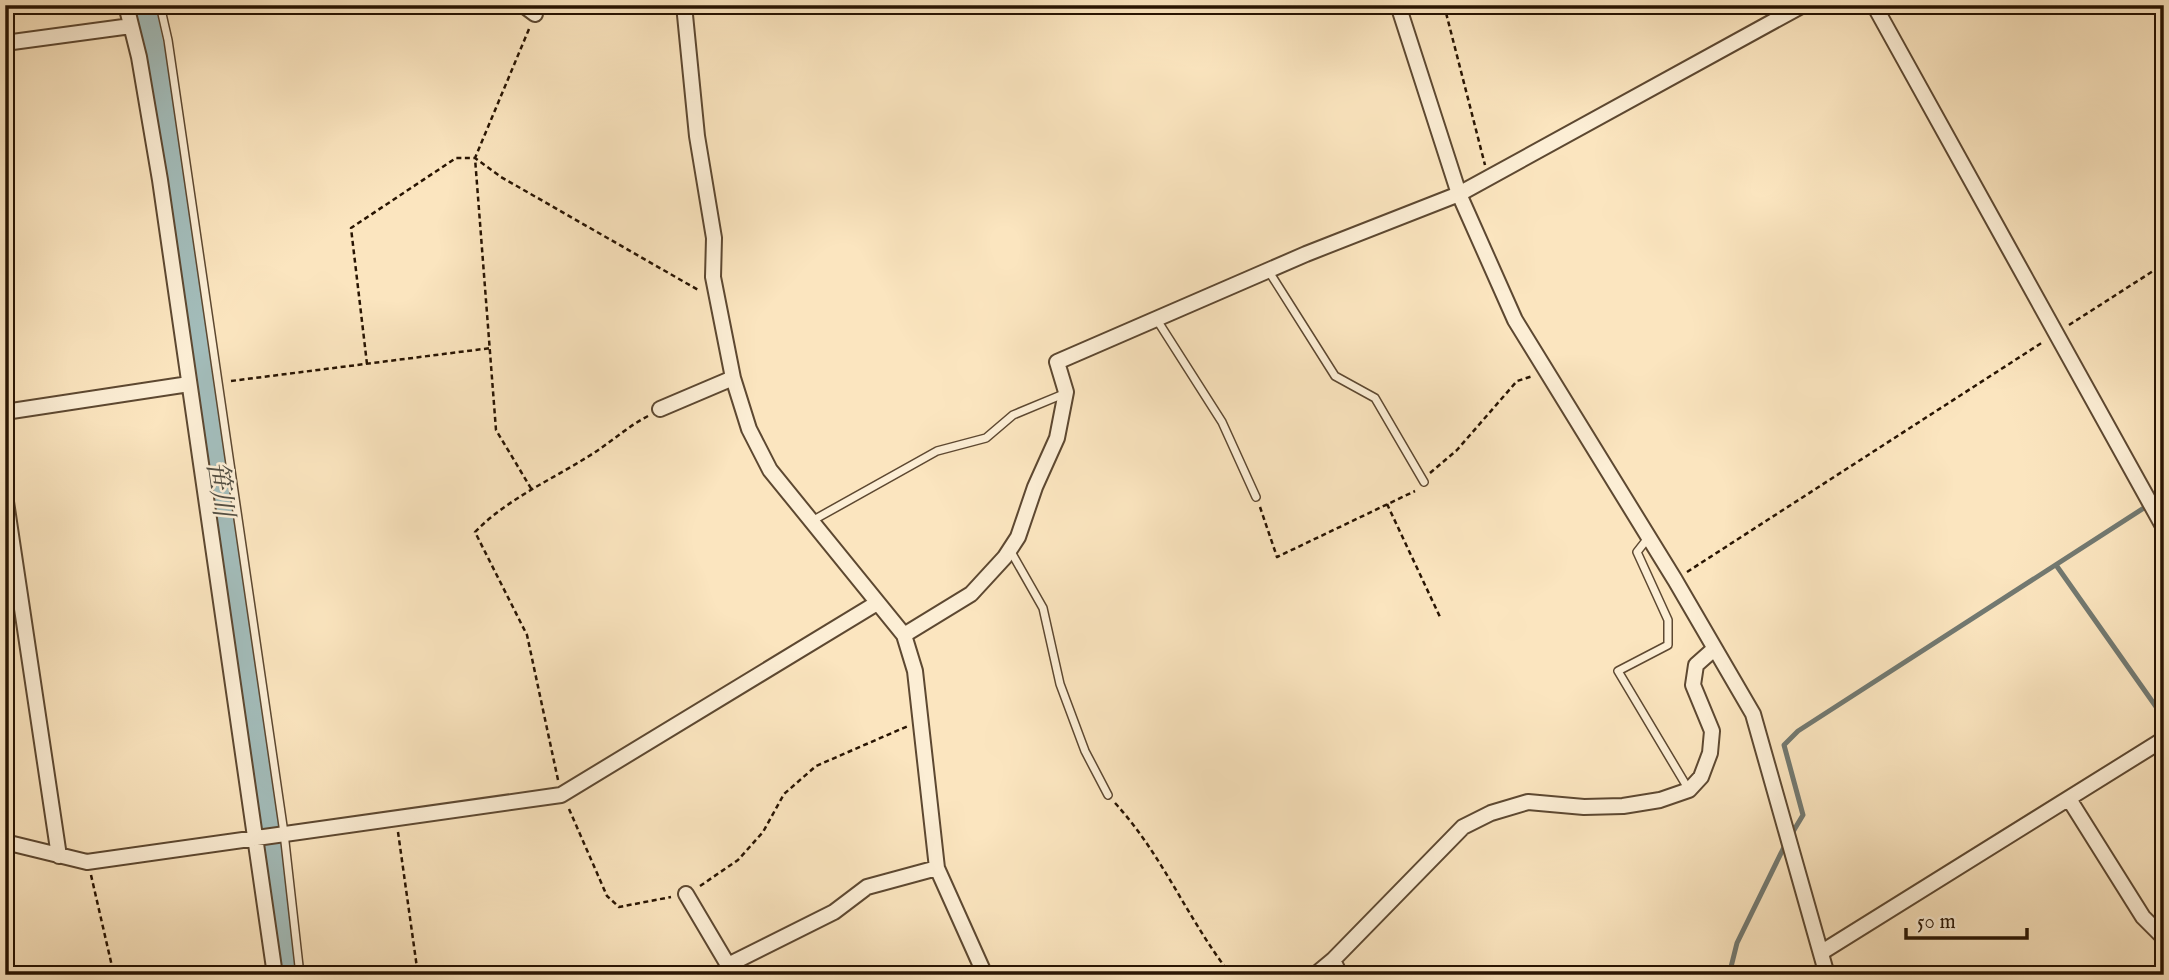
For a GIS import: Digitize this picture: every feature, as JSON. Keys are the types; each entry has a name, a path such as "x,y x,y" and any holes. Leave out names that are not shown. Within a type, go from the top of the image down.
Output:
{"street":[{"path":"126,5 160,180 275,975"},
{"path":"684,5 697,136 714,238 713,277 733,378 749,429 770,470 904,635 915,671 937,868 985,975"},
{"path":"1398,5 1459,194 1515,320 1675,580 1753,714 1827,975"},
{"path":"904,635 971,594 1010,550 1057,438 1066,393 1057,362 1268,270 1459,194 1803,5"},
{"path":"1874,5 2163,523"},
{"path":"5,43 131,26"},
{"path":"660,409 733,378"},
{"path":"5,412 189,384"},
{"path":"5,495 11,572 59,856"},
{"path":"5,842 87,862 256,836 562,795 877,603"},
{"path":"1315,975 1333,960 1463,827 1528,802 1584,807 1623,806 1660,800 1689,790 1701,777 1710,753 1712,731 1693,685 1696,665 1714,649"},
{"path":"1822,952 2164,739"},
{"path":"2069,799 2143,917 2164,938"},
{"path":"686,894 727,970 834,912 867,887 937,868"},
{"path":"1333,960 1340,975"}],"lane":[{"path":"160,5 168,40 219,383 300,975"},
{"path":"1268,270 1335,376 1375,398 1424,482"},
{"path":"1157,320 1222,422 1256,496"},
{"path":"810,522 937,451 986,438 1013,415 1066,393"},
{"path":"1649,537 1637,552 1668,620 1668,645 1618,671 1689,790"},
{"path":"1010,550 1043,608 1060,684 1085,751 1108,795"}],"path":[{"path":"1444,5 1488,178"},
{"path":"529,10 475,158 496,430 532,490"},
{"path":"368,364 351,228 456,158 475,158 501,177 718,301"},
{"path":"1675,580 2164,264"},
{"path":"219,383 491,348"},
{"path":"1256,496 1276,557 1422,488 1428,475 1457,450 1517,381 1546,371"},
{"path":"660,409 622,430 593,453 492,514 475,532 527,635 562,795 607,896 619,907 686,894 737,860 763,832 784,794 816,766 921,720"},
{"path":"1387,504 1440,617"},
{"path":"1108,795 1143,833 1193,922 1231,975"},
{"path":"396,818 418,975"},
{"path":"87,862 114,975"}],"waterway":[{"name":"笹川","path":"140,5 164,117 211,453 290,975"},
{"path":"1791,835 1803,815 1784,745 1798,731 2164,495"},
{"path":"2056,565 2164,718"},
{"path":"1729,975 1737,943 1786,843"}]}
